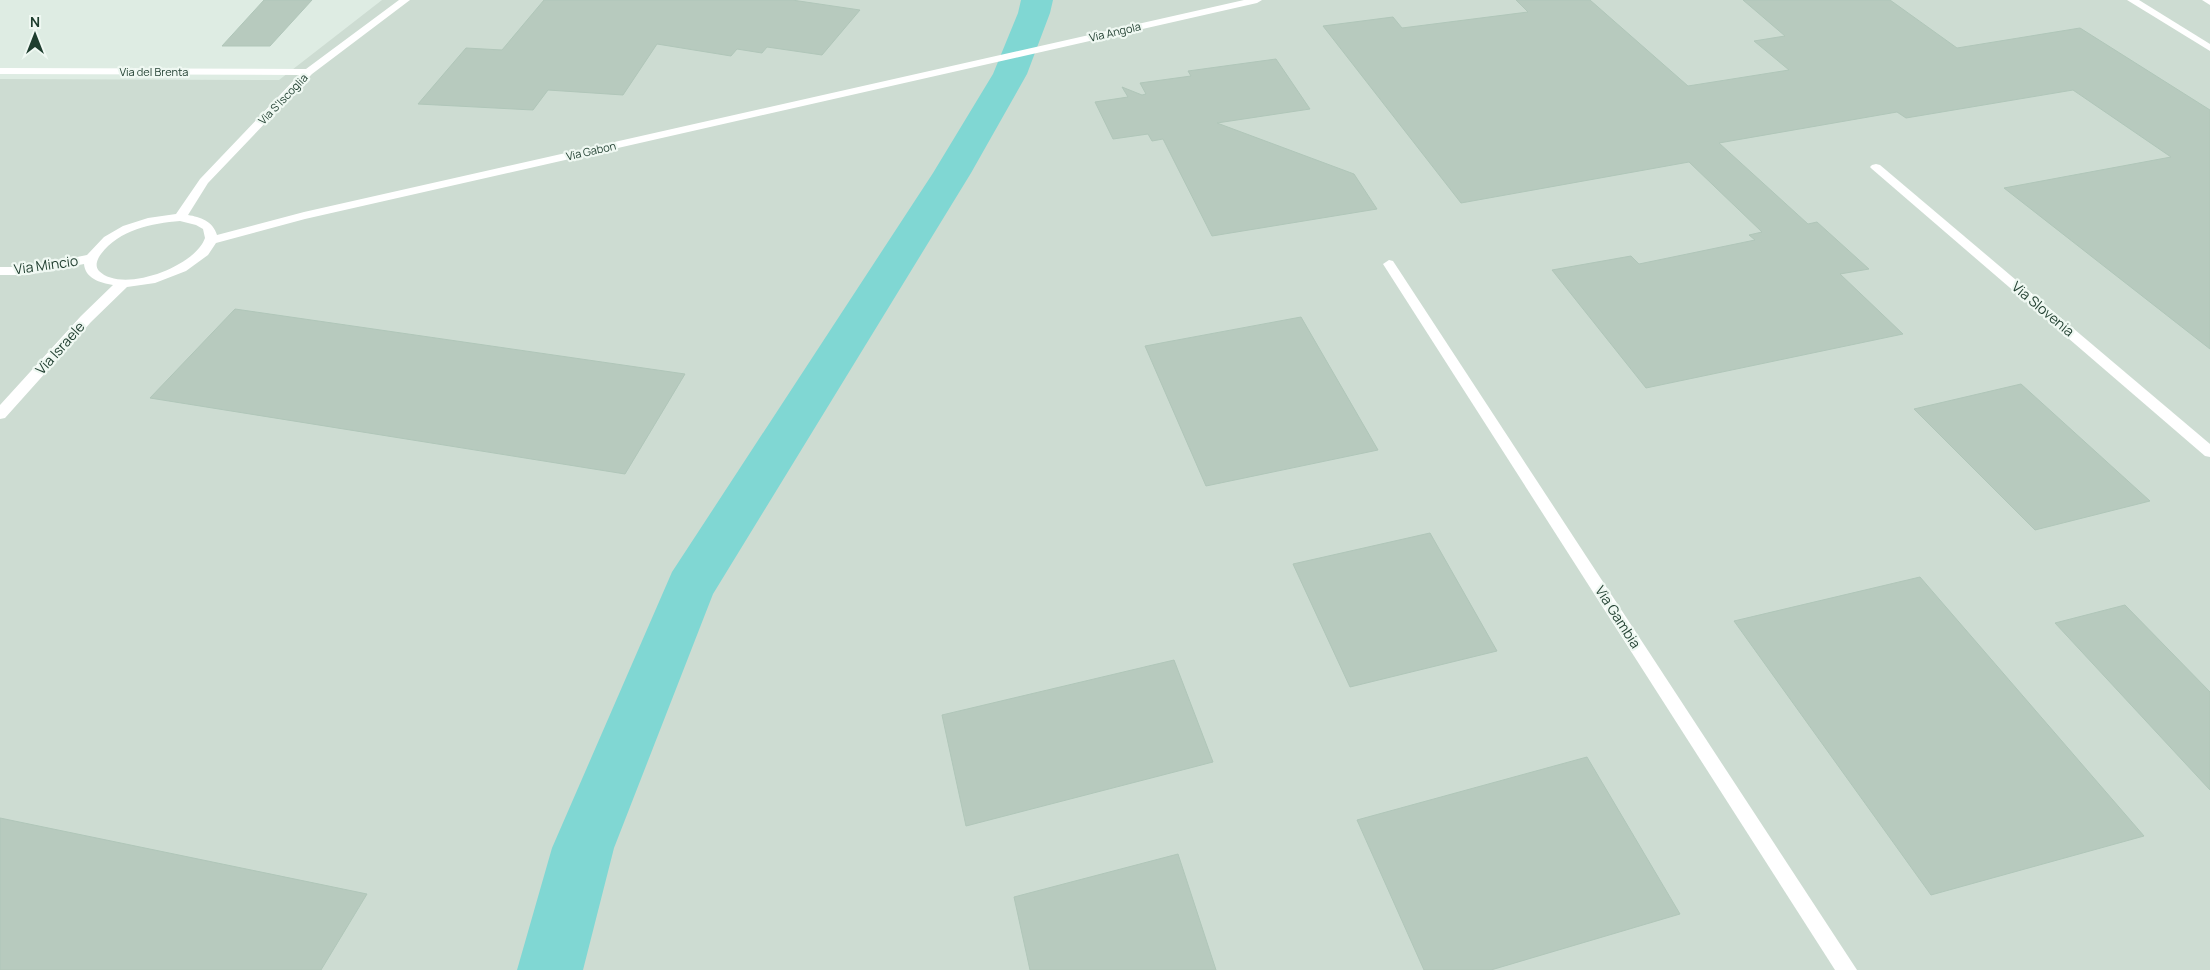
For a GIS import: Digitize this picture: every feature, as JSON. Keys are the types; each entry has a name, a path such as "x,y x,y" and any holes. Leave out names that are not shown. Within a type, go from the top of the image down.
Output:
{"street":[{"name":"Via S'Iscoglia","path":"180,216 204,181 308,72 405,0"},
{"name":"Via Angola","path":"972,65 1257,0"},
{"path":"2132,0 2210,48"},
{"name":"Via Gabon","path":"211,240 304,216 972,65"},
{"name":"Via del Brenta","path":"0,70 308,72"},
{"name":"Via Slovenia","path":"1876,167 2210,452"},
{"path":"180,216 195,218 206,223 211,231 211,240 205,250 194,261 160,278 122,284 106,282 96,276 91,268 92,258 99,248 127,229 145,222 180,216"},
{"name":"Via Mincio","path":"0,271 27,271 92,258"},
{"name":"Via Gambia","path":"1389,264 1847,970"},
{"name":"Via Israele","path":"0,414 86,319 122,284"}],"shaded area":[{"path":"382,0 2210,0 2210,970 0,970 0,79 279,80"}],"building":[{"path":"264,0 312,0 270,46 222,46"},
{"path":"544,0 792,0 860,10 822,55 767,47 762,53 737,49 731,56 657,44 623,95 548,90 533,110 418,104 466,48 502,50"},
{"path":"1516,0 1590,0 1688,86 1789,70 1754,41 1785,36 1743,0 1890,0 1957,48 2080,28 2210,110 2210,349 2004,188 2171,157 2073,90 1906,118 1897,112 1719,143 1808,224 1817,222 1869,269 1840,274 1903,334 1646,388 1552,270 1631,256 1639,264 1755,240 1749,235 1762,232 1689,162 1461,203 1323,26 1393,17 1402,28 1528,12"},
{"path":"1276,59 1310,109 1217,123 1354,174 1377,209 1212,236 1163,139 1152,141 1148,134 1113,139 1095,102 1128,97 1122,87 1142,95 1146,94 1140,83 1191,76 1188,71"},
{"path":"235,309 685,374 625,474 150,398"},
{"path":"1301,317 1378,450 1206,486 1145,346"},
{"path":"2021,384 2150,501 2035,530 1914,409"},
{"path":"1430,533 1497,651 1350,687 1293,564"},
{"path":"1920,577 2144,836 1931,895 1734,621"},
{"path":"2125,605 2210,692 2210,790 2055,623"},
{"path":"1174,660 1213,762 966,826 942,715"},
{"path":"1587,757 1680,914 1491,970 1424,970 1357,820"},
{"path":"0,818 367,894 321,970 0,970"},
{"path":"1178,854 1216,970 1030,970 1014,897"}],"waterway":[{"path":"550,970 583,848 690,587 952,173 1010,74 1034,13 1037,0"}]}
